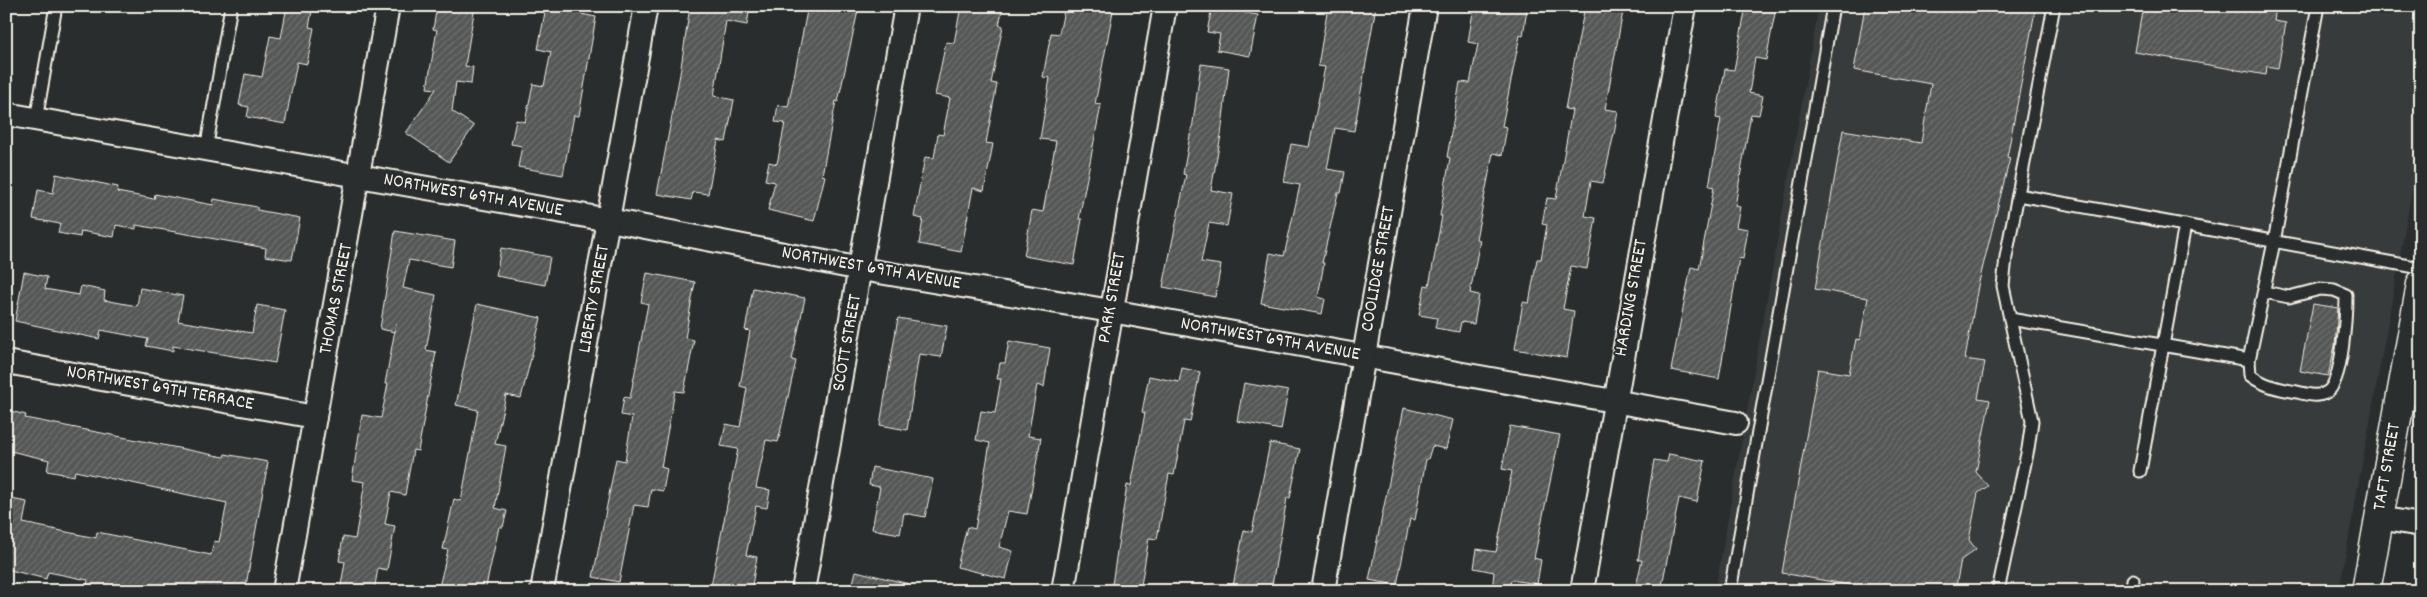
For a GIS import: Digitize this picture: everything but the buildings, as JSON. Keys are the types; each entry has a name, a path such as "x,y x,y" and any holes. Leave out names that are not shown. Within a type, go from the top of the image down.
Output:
{"street":[{"name":"THOMAS STREET","path":"284,591 388,6"},
{"name":"LIBERTY STREET","path":"542,591 646,6"},
{"name":"SCOTT STREET","path":"804,591 906,6"},
{"name":"PARK STREET","path":"1063,591 1165,6"},
{"name":"COOLIDGE STREET","path":"1323,591 1425,6"},
{"name":"HARDING STREET","path":"1582,591 1685,6"},
{"name":"NORTHWEST 69TH AVENUE","path":"6,114 609,220 861,269 1111,311 1363,358 1736,423"},
{"name":"TAFT STREET","path":"2366,591 2421,284"},
{"name":"NORTHWEST 69TH TERRACE","path":"6,362 314,416"},
{"path":"2380,518 2421,524"}],"lane":[{"path":"36,120 56,6"},
{"path":"206,150 231,6"},
{"path":"1730,591 1833,6"},
{"path":"1998,591 2028,449 2032,421 2003,286 2006,257 2054,6"},
{"path":"2264,292 2289,297 2320,288 2334,290 2346,295 2347,319 2335,384 2327,392 2318,396 2279,389 2260,383 2250,375 2249,360 2274,242 2318,6"},
{"path":"2018,195 2421,268"},
{"path":"2140,471 2185,225"},
{"path":"2010,320 2249,360"}],"shaded area":[{"path":"1819,6 2421,6 2421,141 2339,591 1715,591"}]}
